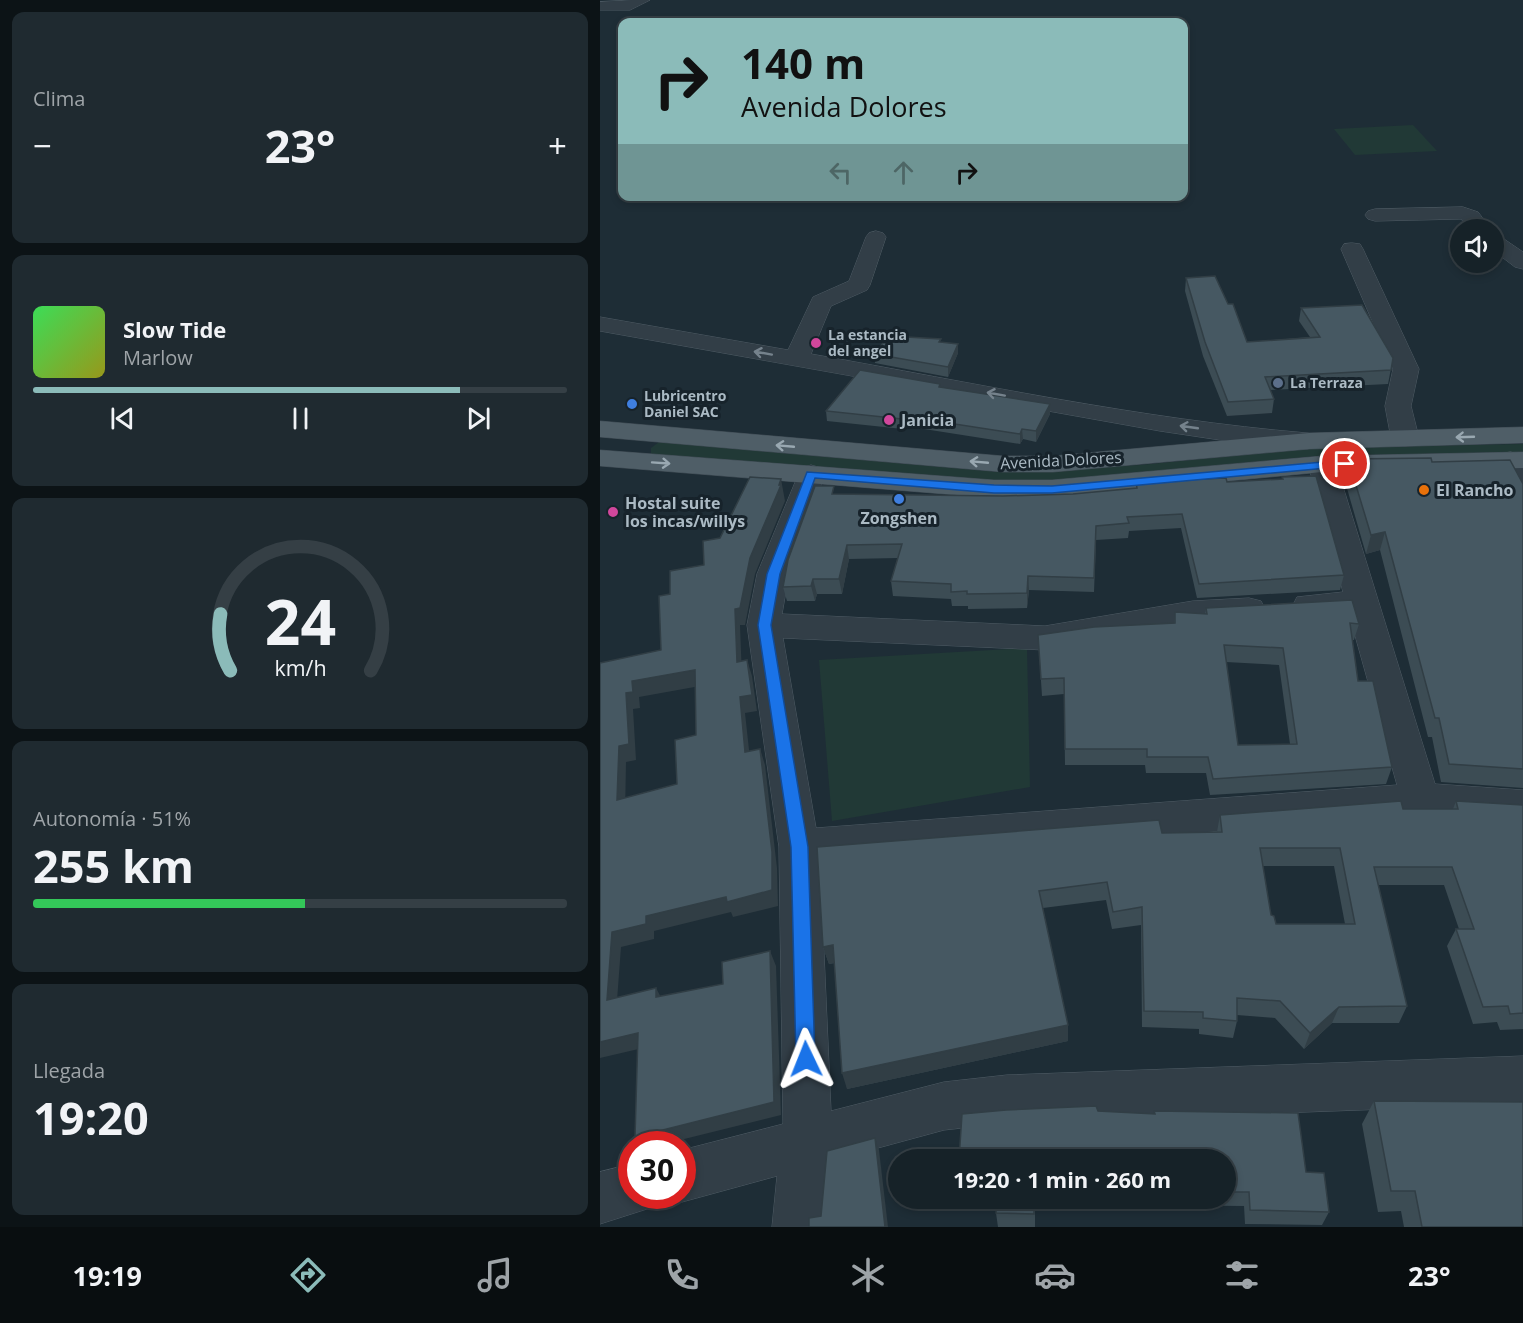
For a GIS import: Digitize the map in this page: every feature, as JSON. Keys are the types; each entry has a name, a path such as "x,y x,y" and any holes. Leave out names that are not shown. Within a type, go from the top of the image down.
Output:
{"main road":[{"name":"Avenida Dolores","path":"600,429 1003,464 1315,453 1520,459"},
{"name":"Avenida Dolores","path":"601,459 994,489 1052,489 1315,453 1405,438 1520,459"}],"street":[{"path":"600,6 630,6 644,0"},
{"path":"1375,215 1463,213 1474,219"},
{"path":"796,359 821,302 859,285 876,237"},
{"path":"1352,249 1406,369 1398,406 1405,438"},
{"path":"1504,249 1523,262"},
{"path":"600,324 1160,423 1247,436 1315,453 1364,602 1420,799"},
{"path":"798,1227 799,1193 808,1144 799,847 764,625 773,574 811,474"},
{"path":"764,625 1045,638 1193,612 1364,602"},
{"path":"799,847 1420,799 1523,806"},
{"path":"696,1172 944,1106 1007,1099 1523,1080"},
{"path":"600,1198 618,1194"}],"green space":[{"path":"1413,125 1437,151 1355,155 1334,129"},
{"path":"659,442 1000,472 1140,465 1313,448 1523,444 1523,452 1317,456 1052,482 996,483 651,454 651,448"},
{"path":"1027,648 1030,787 832,821 819,660"}],"building":[{"path":"1215,276 1228,304 1233,304 1247,342 1320,337 1301,308 1362,305 1393,358 1391,370 1265,377 1274,399 1228,402 1205,342 1186,278"},
{"path":"889,336 941,339 939,342 958,344 948,367 874,354 883,343 887,343"},
{"path":"860,370 940,384 939,387 1050,404 1036,431 1022,429 1020,434 903,416 902,419 826,411"},
{"path":"1431,458 1432,462 1510,460 1523,484 1523,769 1449,764 1439,718 1435,718 1385,532 1371,535 1348,459"},
{"path":"1316,476 1344,575 1199,584 1182,514 1127,517 1129,523 1096,526 1094,578 1028,576 1027,593 967,594 967,591 951,592 951,584 891,581 902,544 847,545 839,579 813,579 811,586 783,587 788,560 815,486 834,486 832,494 1003,496 1073,494 1137,488 1136,482 1226,478 1227,482"},
{"path":"750,477 781,479 779,485 781,485 750,558 740,608 735,609 737,662 747,660 752,695 740,697 745,752 760,749 772,852 772,890 727,902 726,897 646,916 646,924 612,932 607,1000 656,988 656,997 723,984 722,962 770,951 774,1102 659,1131 635,1131 638,1033 600,1042 600,663 661,650 659,596 670,594 670,571 704,565 703,541 720,538","holes":["695,670 696,735 675,740 677,784 617,800 619,746 629,744 626,693 633,692 632,681"]},
{"path":"1352,600 1359,624 1350,623 1358,681 1373,681 1392,767 1213,779 1208,757 1147,757 1147,749 1065,749 1064,678 1041,679 1038,635 1094,627 1175,623 1175,612 1207,614 1206,608","holes":["1224,645 1283,648 1297,744 1238,745"]},
{"path":"1401,801 1403,809 1458,809 1456,801 1523,805 1523,1013 1510,1014 1508,1006 1483,1007 1456,929 1474,929 1452,867 1374,867 1407,1006 1339,1007 1310,1033 1280,1001 1237,998 1237,1021 1203,1018 1203,1012 1144,1011 1142,907 1113,912 1107,882 1039,891 1068,1025 842,1073 833,945 823,947 817,847 1159,820 1162,833 1222,832 1220,815","holes":["1260,848 1340,848 1355,924 1276,924 1274,916 1271,915"]},
{"path":"1374,1101 1523,1102 1523,1227 1422,1227 1415,1191 1391,1191"},
{"path":"1096,1106 1098,1111 1155,1114 1154,1111 1298,1113 1306,1172 1324,1173 1329,1212 1250,1210 1249,1192 1236,1192 1236,1149 960,1149 962,1114"},
{"path":"875,1138 885,1227 809,1227 809,1218 821,1216 827,1151"},
{"path":"996,1209 1034,1209 1034,1214 996,1213"}],"place":[{"name":"La estancia del angel","path":"816,343"},
{"name":"La Terraza","path":"1278,383"},
{"name":"Lubricentro Daniel SAC","path":"632,404"},
{"name":"Janicia","path":"889,420"},
{"name":"El Rancho","path":"1424,490"},
{"name":"Zongshen","path":"899,499"},
{"name":"Hostal suite los incas/willys","path":"613,512"}],"route":[{"path":"806,1059 799,847 764,625 773,574 811,474 994,489 1052,489 1322,464 1345,464"}]}
